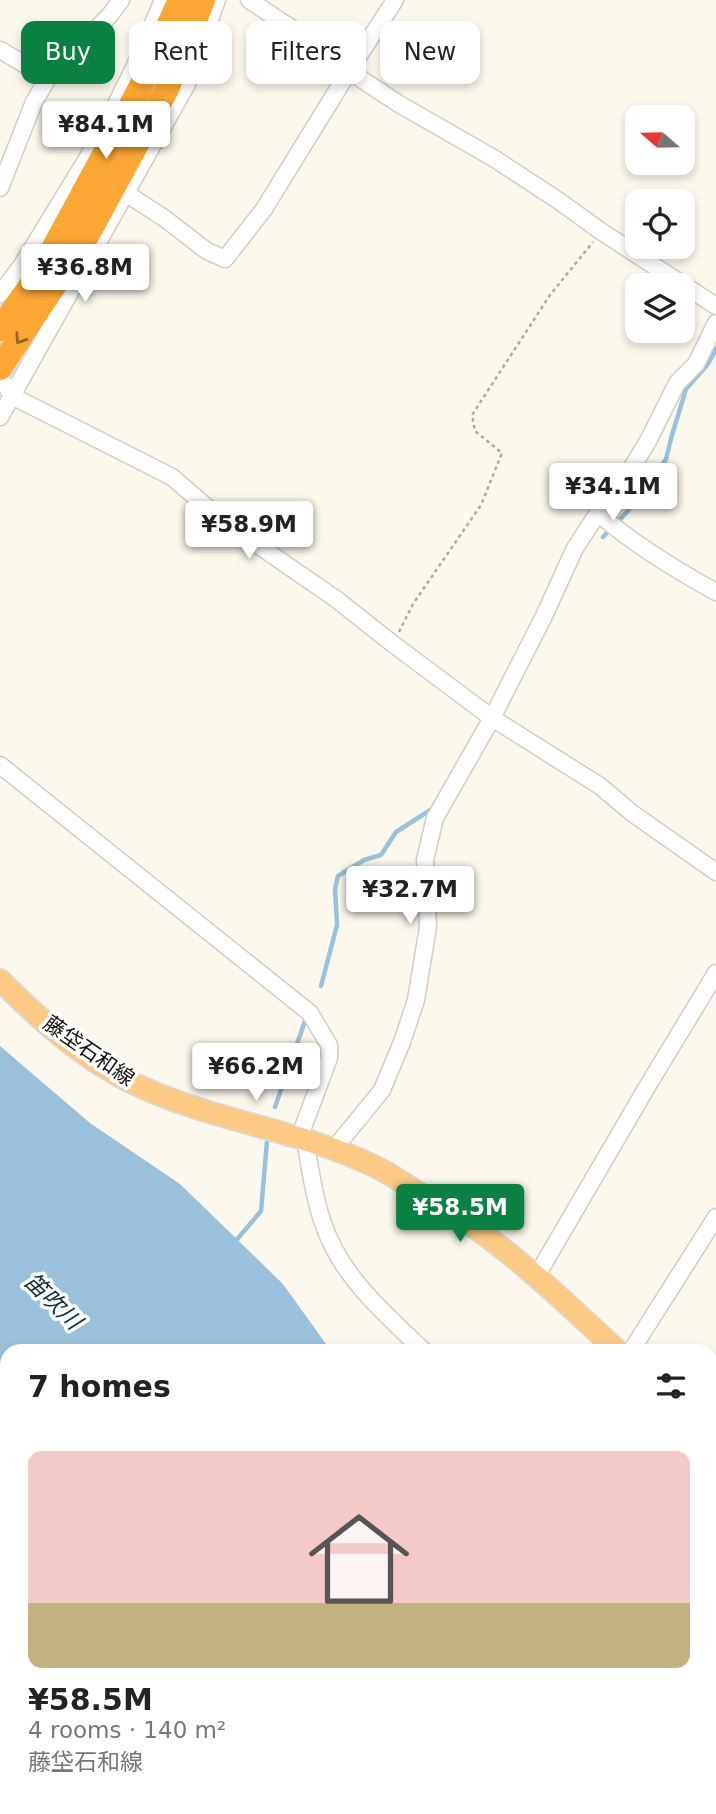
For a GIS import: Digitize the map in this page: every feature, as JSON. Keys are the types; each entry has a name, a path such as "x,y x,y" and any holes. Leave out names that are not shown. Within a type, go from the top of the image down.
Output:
{"highway":[{"path":"0,329 41,271 140,88 180,0"},
{"path":"6,383 167,89 203,0"}],"main road":[{"name":"藤垈石和線","path":"0,981 54,1030 103,1066 137,1085 204,1110 334,1149 376,1167 478,1230 536,1277 610,1344"}],"street":[{"path":"104,21 121,0"},
{"path":"0,294 22,265 96,144 134,68 163,0"},
{"path":"0,417 6,383 127,194 187,84 217,0"},
{"path":"249,0 280,21"},
{"path":"366,45 395,0"},
{"path":"0,50 21,62"},
{"path":"366,82 495,159 716,306"},
{"path":"0,188 33,102 44,84"},
{"path":"127,194 207,251 225,259 264,209 341,84"},
{"path":"334,1149 382,1090 416,1000 428,927 425,859 435,818 492,718 575,548 608,522 614,497 648,442 677,383 696,364 716,323"},
{"path":"6,383 172,477 223,521 336,599 492,718 600,786 632,813 716,872"},
{"path":"608,522 653,555 716,592"},
{"path":"0,765 310,1013 329,1045 328,1058 300,1138 322,1222 339,1259 358,1285 417,1344"},
{"path":"536,1277 716,973"},
{"path":"635,1344 716,1217"}],"path":[{"path":"393,644 413,604 481,505 502,453 475,431 472,415 550,295 602,232"}],"water":[{"name":"笛吹川","path":"0,1046 90,1123 180,1184 283,1284 326,1344 0,1344"}],"waterway":[{"path":"603,537 627,512 666,459 686,389 708,364 716,349"},
{"path":"321,986 337,925 335,889 338,876 364,860 381,855 396,832 435,807"},
{"path":"275,1107 306,1018"},
{"path":"234,1243 261,1211 267,1142"}]}
